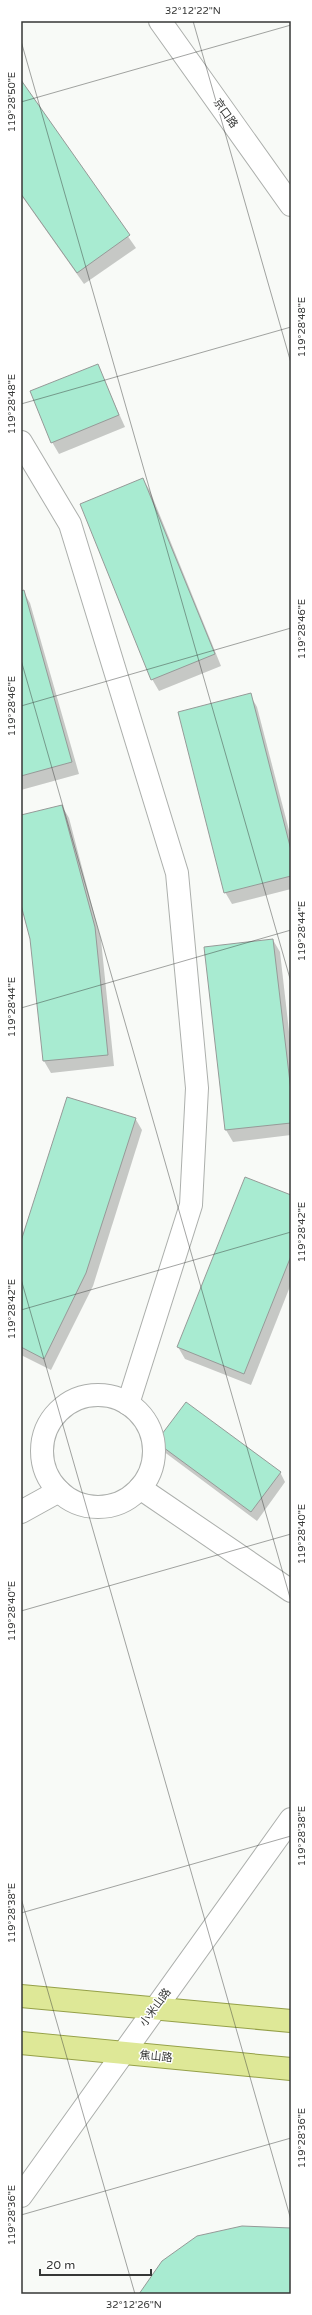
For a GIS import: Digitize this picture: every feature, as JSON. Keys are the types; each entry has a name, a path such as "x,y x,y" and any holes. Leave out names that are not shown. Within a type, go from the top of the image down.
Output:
{"main road":[{"path":"21,1996 155,2007 291,2021"},
{"name":"焦山路","path":"21,2043 291,2069"}],"street":[{"name":"京口路","path":"160,21 291,205"},
{"path":"21,442 70,524 177,873 197,1088 191,1205 128,1404"},
{"path":"93,1395 111,1396 128,1404 142,1417 151,1434 154,1453 150,1472 140,1488 126,1499 109,1506 91,1506 74,1502 59,1491 48,1476 42,1459 42,1441 49,1423 60,1409 75,1399 93,1395"},
{"path":"140,1488 291,1591"},
{"path":"21,1512 59,1491"},
{"name":"小米山路","path":"21,2196 291,1819"}],"building":[{"path":"21,80 130,235 77,273 21,194"},
{"path":"98,364 119,415 51,443 30,391"},
{"path":"143,478 215,654 151,680 80,504"},
{"path":"24,590 72,762 21,776 21,591"},
{"path":"251,693 291,850 291,876 224,893 178,712"},
{"path":"62,805 95,927 108,1055 43,1061 30,939 21,905 21,815"},
{"path":"273,939 291,1091 291,1123 225,1130 204,947"},
{"path":"67,1097 136,1118 86,1273 44,1359 21,1347 21,1241"},
{"path":"245,1177 291,1195 291,1256 244,1374 177,1347"},
{"path":"186,1402 281,1472 251,1512 156,1442"},
{"path":"242,2226 291,2228 291,2294 139,2294 162,2261 197,2236"}]}
